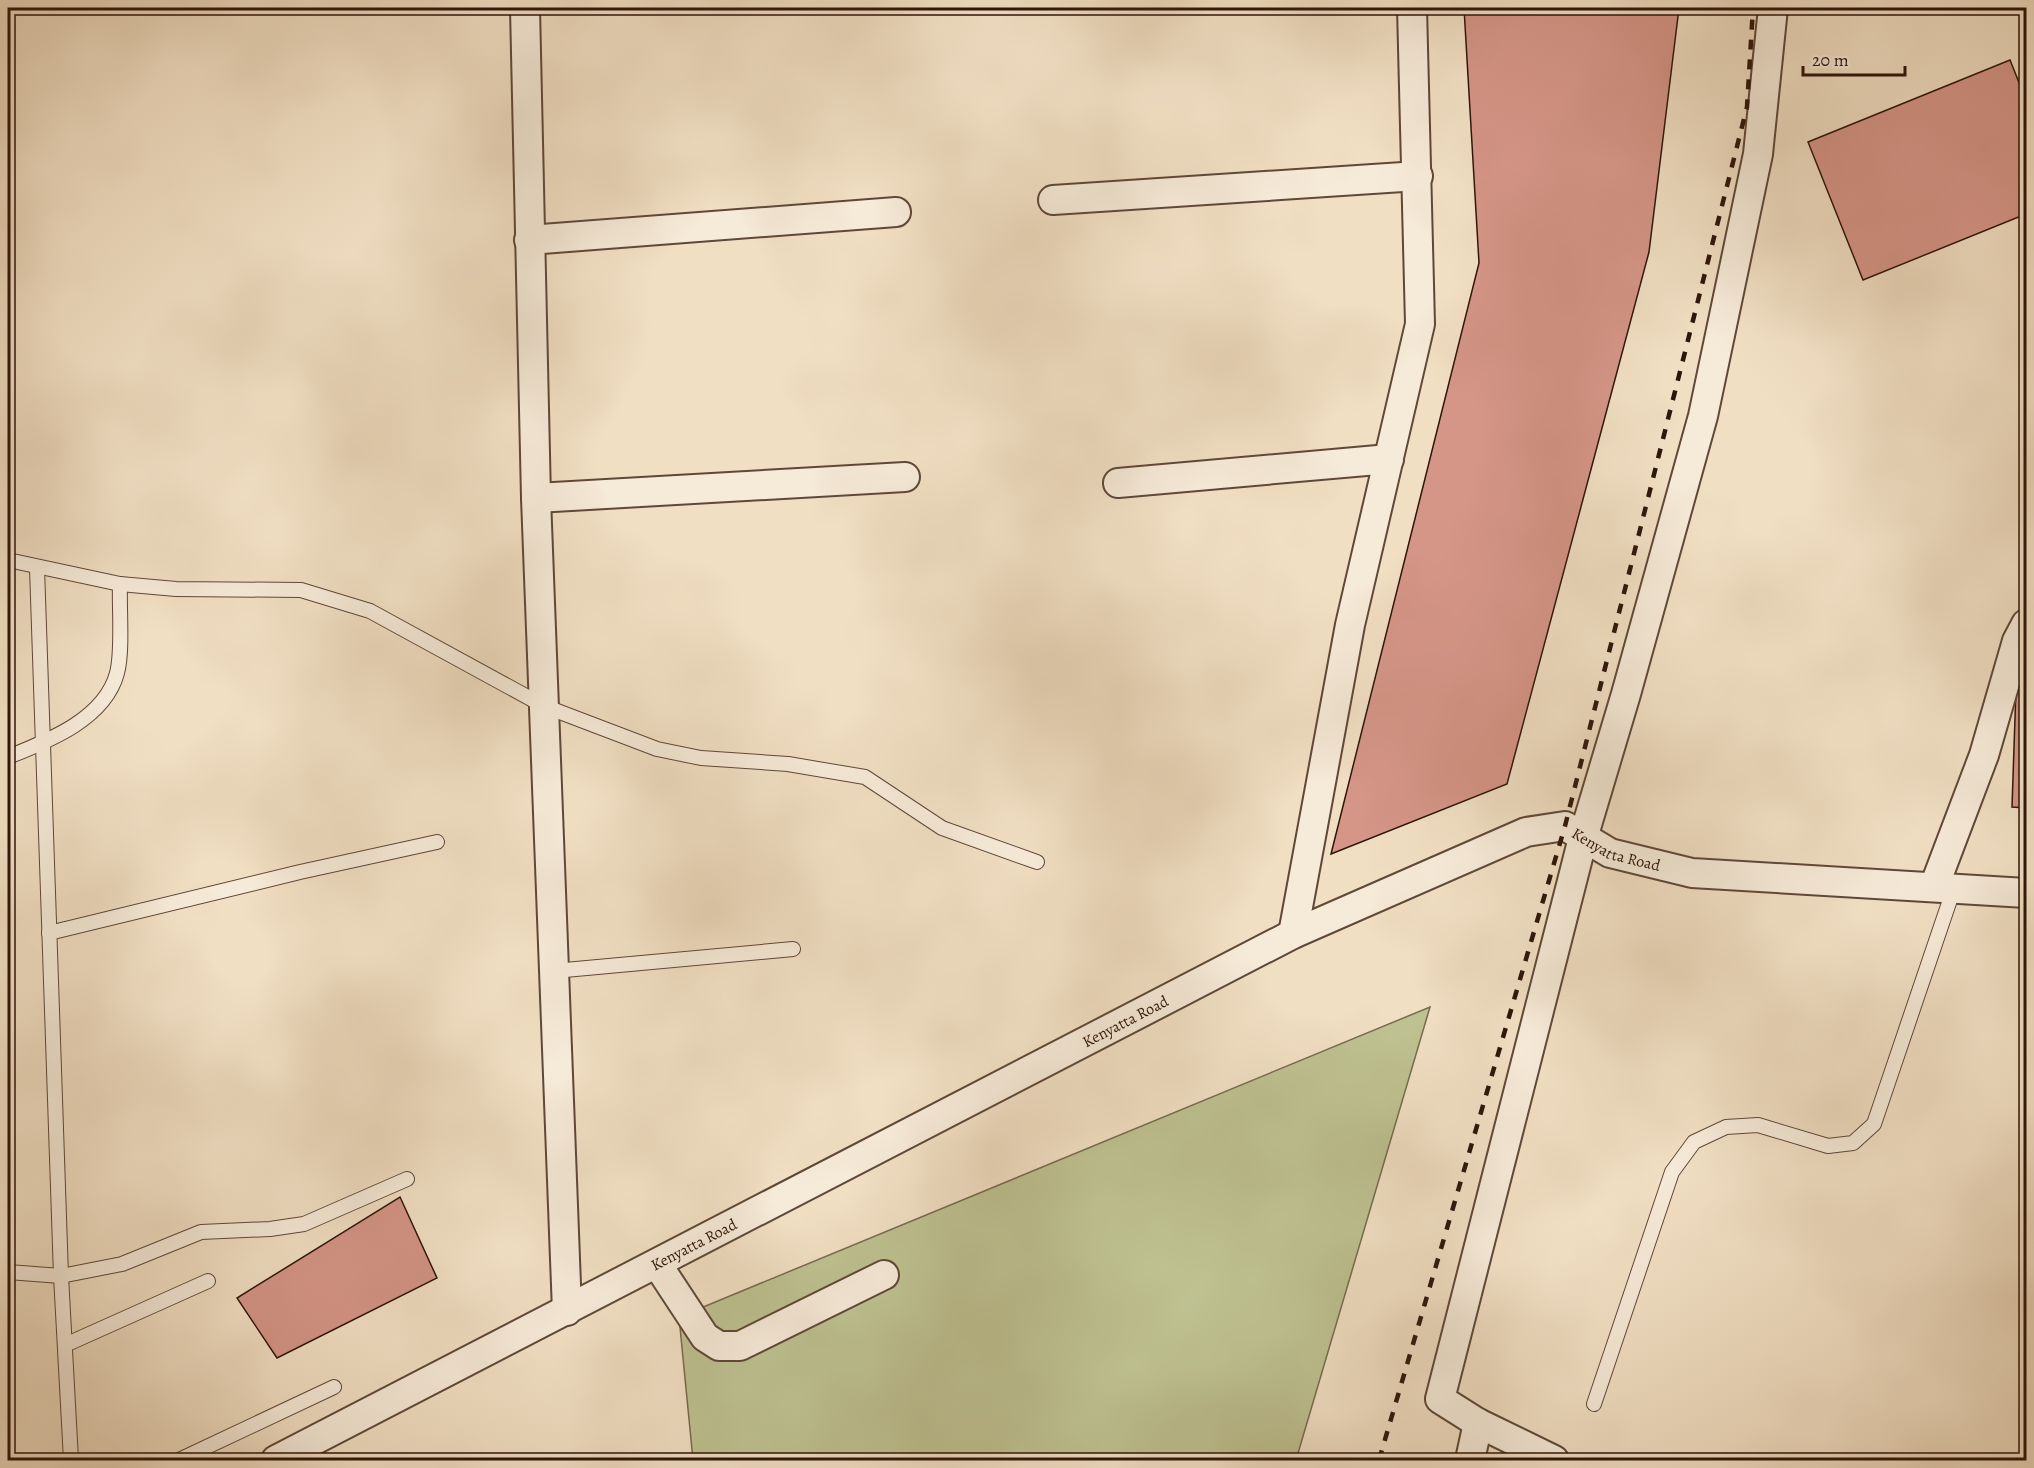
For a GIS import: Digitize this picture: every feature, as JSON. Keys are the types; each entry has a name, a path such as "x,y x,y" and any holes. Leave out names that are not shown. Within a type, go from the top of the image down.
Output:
{"street":[{"path":"525,8 536,498 567,1311"},
{"path":"1293,934 1350,625 1420,324 1412,8"},
{"path":"1554,1461 1478,1423 1440,1399 1583,838 1626,694 1703,416 1758,154 1773,8"},
{"path":"1053,200 1418,176"},
{"path":"529,240 896,212"},
{"path":"1118,483 1389,459"},
{"path":"536,498 905,477"},
{"path":"1944,887 2017,641 2026,624"},
{"name":"Kenyatta Road","path":"276,1461 1293,934 1526,832 1565,826 1610,853 1692,873 2026,893"},
{"path":"657,1264 705,1337 719,1346 740,1346 884,1275"},
{"path":"1470,1461 1478,1423"}],"lane":[{"path":"8,560 120,584 176,589 301,590 370,611 544,706 657,749 701,758 788,764 865,777 942,828 1037,861"},
{"path":"37,568 61,1276 71,1461"},
{"path":"8,758 43,744 94,711 111,693 118,670 120,584"},
{"path":"49,933 300,872 437,842"},
{"path":"1594,1404 1672,1172 1694,1142 1726,1126 1758,1125 1828,1146 1853,1143 1874,1124 1944,887"},
{"path":"554,971 793,949"},
{"path":"8,1272 61,1276 122,1264 201,1232 304,1224 407,1179"},
{"path":"65,1345 208,1281"},
{"path":"179,1461 334,1386"}],"green space":[{"path":"1430,1007 1296,1460 693,1460 679,1317"}],"building":[{"path":"1464,8 1679,8 1649,252 1507,784 1331,854 1479,263"},
{"path":"2010,60 2026,100 2026,214 1863,280 1808,142"},
{"path":"2017,659 2026,659 2026,808 2012,807"},
{"path":"400,1197 437,1278 277,1358 237,1298"}],"railway":[{"path":"1379,1460 1565,826 1747,107 1753,8"}]}
